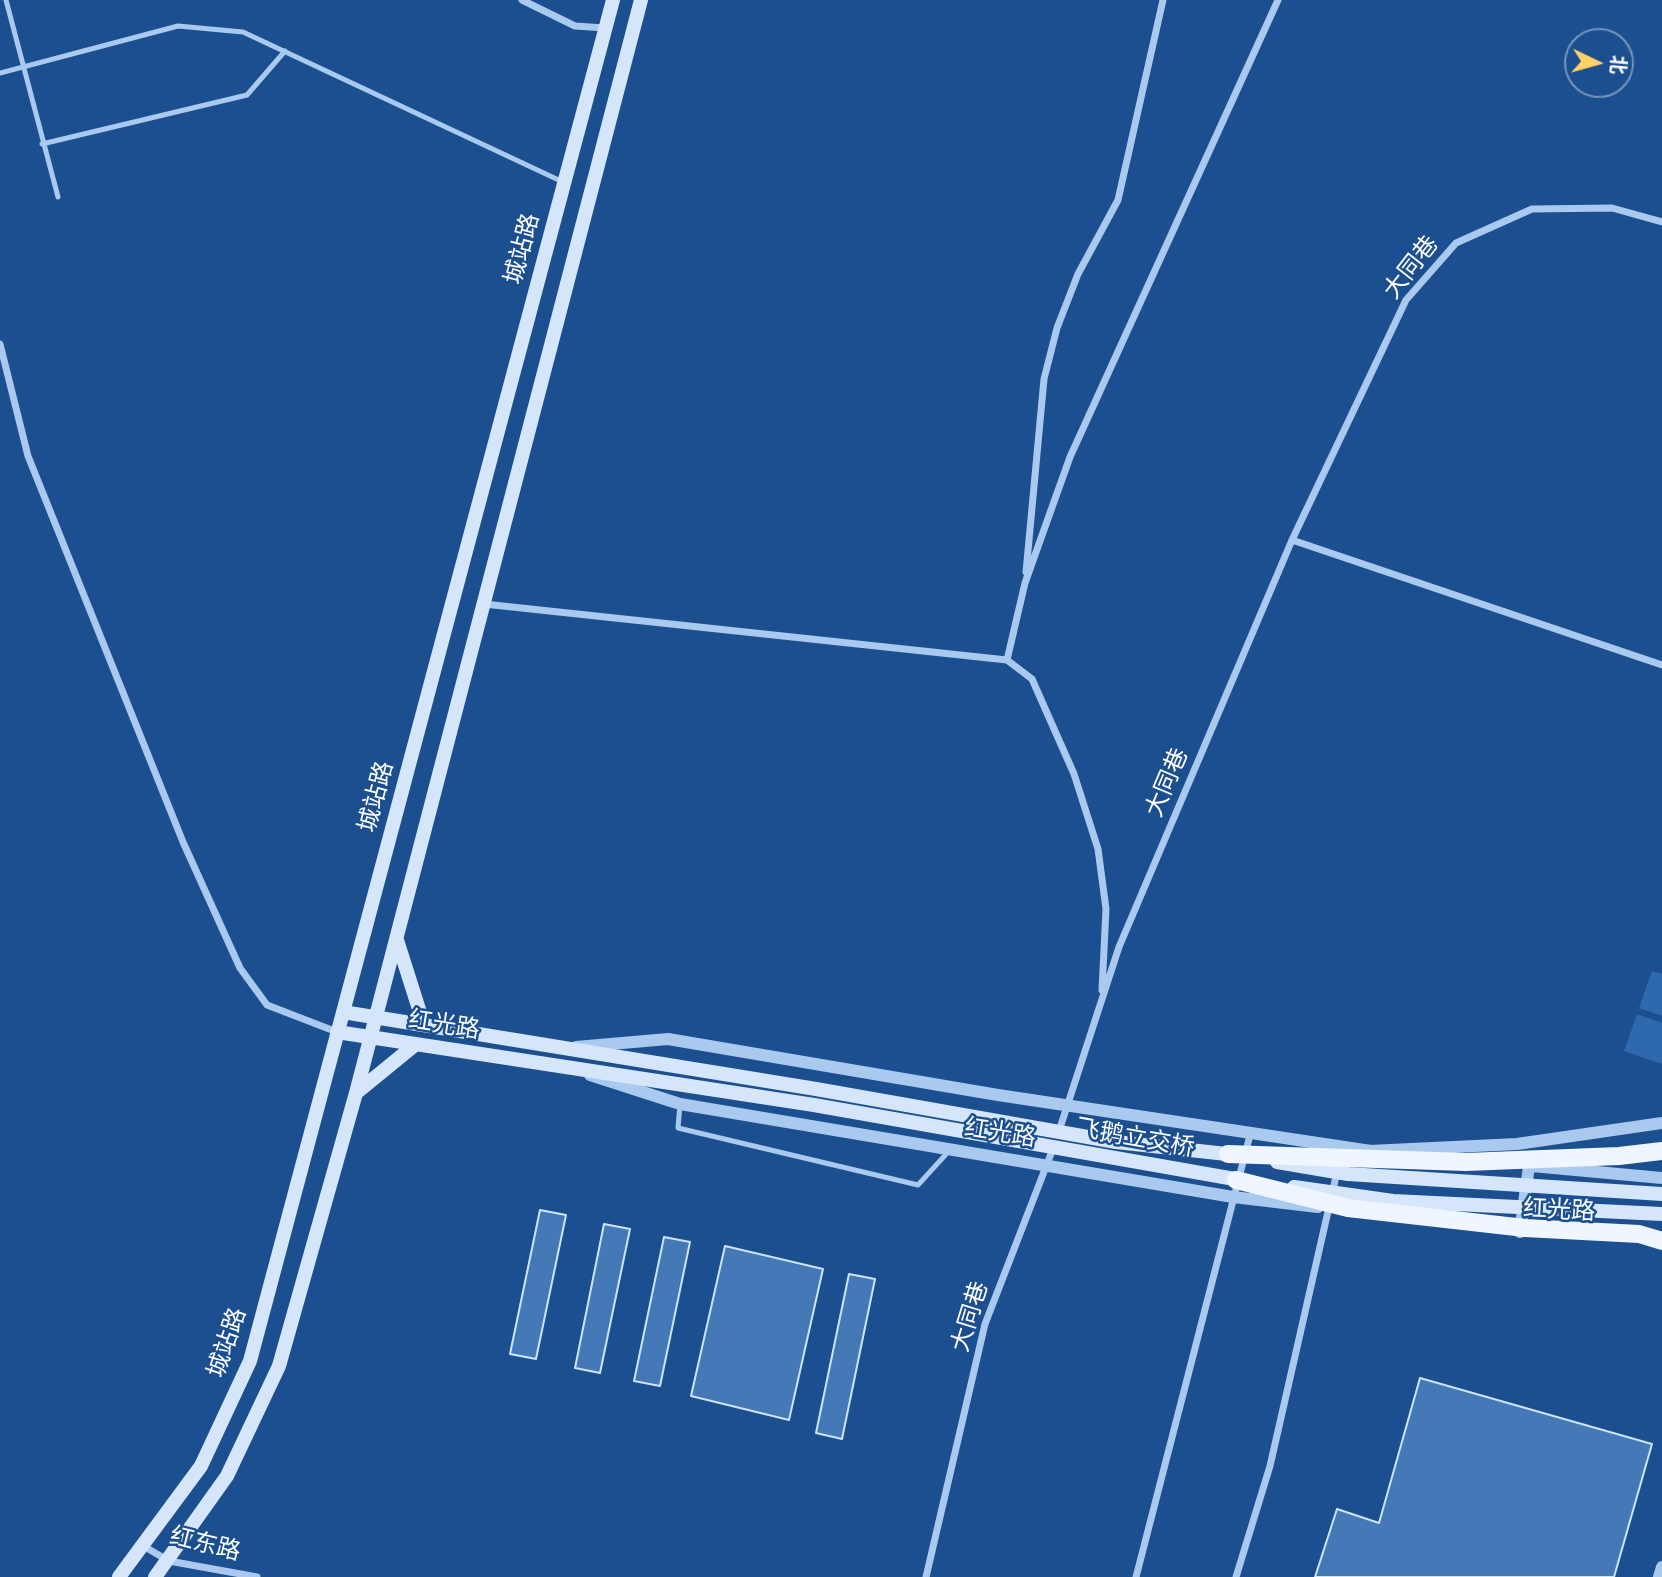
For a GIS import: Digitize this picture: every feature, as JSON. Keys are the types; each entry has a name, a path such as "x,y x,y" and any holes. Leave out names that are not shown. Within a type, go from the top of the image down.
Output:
{"main road":[{"name":"城站路","path":"119,1577 145,1547 201,1466 250,1361 613,0"},
{"name":"城站路","path":"155,1577 169,1561 227,1476 279,1366 356,1093 641,0"},
{"path":"396,938 424,1025"},
{"name":"红光路","path":"343,1012 565,1048"},
{"name":"红光路","path":"337,1032 563,1067"},
{"path":"356,1093 416,1044"},
{"name":"飞鹅立交桥","path":"565,1048 1116,1142 1228,1154 1348,1174 1662,1194"},
{"name":"飞鹅立交桥","path":"563,1067 814,1105 1235,1188 1393,1201 1662,1214"},
{"path":"1228,1154 1466,1162 1608,1157 1662,1151"},
{"path":"1235,1188 1348,1209 1513,1227 1639,1234 1662,1239"}],"street":[{"path":"522,0 575,26 606,28"},
{"path":"1025,583 1044,379 1057,328 1078,274 1118,200 1163,0"},
{"path":"1007,660 1025,583 1070,457 1278,0"},
{"name":"大同巷","path":"926,1577 985,1324 1048,1164 1119,947 1292,540 1406,300 1456,243 1532,209 1612,208 1662,222"},
{"path":"0,344 28,456 183,842 240,968 267,1004 337,1032"},
{"path":"1292,540 1662,665"},
{"path":"483,603 1007,660 1032,680 1074,774 1098,849 1106,909 1101,1002"},
{"name":"红光路","path":"565,1048 668,1038 1250,1135 1369,1151 1662,1178"},
{"name":"红光路","path":"563,1067 681,1104 1048,1164 1235,1188 1329,1209 1520,1232 1662,1239"},
{"path":"1369,1151 1517,1144 1662,1123"},
{"path":"1136,1577 1250,1135"},
{"path":"1236,1577 1270,1466 1343,1148"},
{"path":"1520,1232 1529,1166"},
{"name":"红东路","path":"145,1547 169,1561 257,1577"},
{"path":"1659,1577 1662,1567"}],"lane":[{"path":"6,0 58,197"},
{"path":"0,73 178,26 243,32 564,182"},
{"path":"42,144 247,95 285,51"},
{"path":"681,1104 678,1128 918,1185 950,1149"}],"shaded area":[{"path":"1652,971 1662,974 1662,1016 1639,1008"},
{"path":"1637,1014 1662,1023 1662,1064 1624,1051"}],"building":[{"path":"540,1210 566,1215 536,1359 510,1354"},
{"path":"604,1224 630,1229 600,1373 575,1368"},
{"path":"664,1237 690,1242 660,1386 634,1381"},
{"path":"725,1246 823,1269 789,1420 691,1396"},
{"path":"849,1274 875,1279 842,1439 816,1433"},
{"path":"1420,1378 1652,1444 1614,1577 1315,1577 1337,1509 1379,1523"}]}
